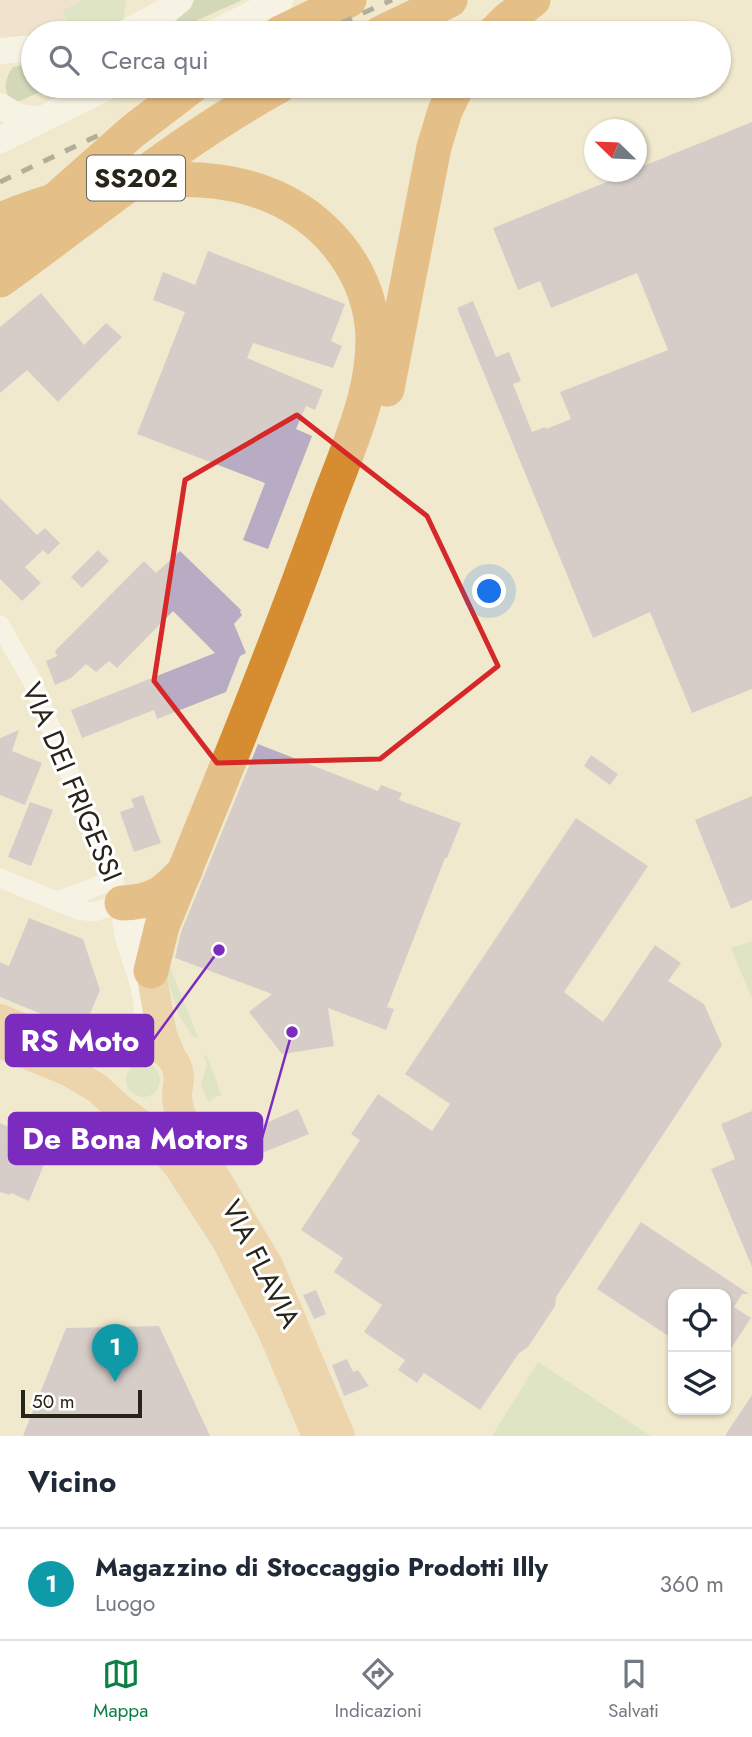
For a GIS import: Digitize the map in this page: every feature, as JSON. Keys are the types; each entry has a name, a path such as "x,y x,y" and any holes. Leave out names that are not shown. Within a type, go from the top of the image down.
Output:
{"highway":[{"path":"305,21 349,0"},
{"path":"406,21 450,0"},
{"path":"506,21 533,0"},
{"name":"SS202","path":"0,249 132,131 176,98"},
{"name":"SS202","path":"0,279 149,169 257,98"},
{"path":"348,471 371,443 383,405 403,315 424,190 434,147 451,98"},
{"path":"0,220 36,205 136,184 182,180 215,181 262,192 298,209 333,239 356,272 372,323 372,363 348,471 162,926 151,971"},
{"path":"118,892 138,902 164,893 185,871"}],"main road":[{"path":"147,21 180,0"},
{"path":"238,21 281,0"},
{"path":"0,51 21,49"},
{"path":"0,140 85,98"},
{"path":"0,106 19,117 40,120"},
{"name":"VIA FLAVIA","path":"151,971 162,1035 180,1076 177,1096 179,1112 188,1132 268,1265 340,1436"},
{"path":"0,1019 76,1046 100,1051 152,1046 171,1057"},
{"name":"VIA FLAVIA","path":"0,1043 70,1072 97,1087 147,1129 179,1167 227,1241 273,1332 317,1436"},
{"path":"129,1048 117,1056 107,1077 108,1089 121,1108 150,1117 167,1110 177,1096"}],"street":[{"name":"VIA DEI FRIGESSI","path":"0,625 32,681 118,892 138,925 151,971"},
{"path":"0,878 78,910 94,912 118,892"},
{"name":"VIA DEI FRIGESSI","path":"118,892 122,927 142,1003 141,1026 129,1048"}],"highlighted area":[{"path":"297,415 427,516 498,666 380,759 217,763 154,681 185,480"}],"shaded area":[{"path":"0,0 83,0 62,11 68,21 21,21 21,38 0,41"}],"green space":[{"path":"83,0 126,0 124,20 68,21 62,11"},
{"path":"195,0 242,0 196,21 170,21"},
{"path":"21,66 21,98 26,98 15,103 6,91 13,67"},
{"path":"752,941 752,999 731,948"},
{"path":"169,965 198,1037 194,1038 179,1016 168,981 160,982"},
{"path":"206,1054 222,1096 219,1095 208,1102 201,1085 207,1063 204,1057"},
{"path":"143,1063 155,1068 160,1080 155,1092 143,1097 131,1092 126,1080 131,1068"},
{"path":"538,1362 651,1436 492,1436"}],"building":[{"path":"752,122 752,689 692,713 650,612 593,638 457,308 473,301 496,357 509,352 521,381 513,384 532,432 571,419 560,392 668,350 637,273 551,308 540,281 518,290 493,228 606,182 647,182 647,165"},
{"path":"208,251 345,304 331,341 342,346 333,368 253,343 247,358 323,390 315,410 306,406 296,429 312,436 268,549 243,540 265,483 137,434 185,312 153,300 163,272 195,285"},
{"path":"41,293 84,345 106,323 122,337 58,402 27,370 0,393 0,327"},
{"path":"0,498 37,535 45,528 60,543 48,555 43,550 25,567 41,583 22,601 0,579"},
{"path":"98,550 109,561 82,588 71,577"},
{"path":"180,551 241,610 242,615 234,624 246,653 240,656 226,692 157,719 154,710 82,738 71,710 215,653 173,611 117,668 109,661 96,672 86,664 71,678 55,685 46,661 57,656 55,651 144,561 156,573"},
{"path":"19,730 12,751 42,763 25,805 0,795 0,738"},
{"path":"258,744 378,791 381,785 402,793 399,800 461,823 387,1007 394,1009 386,1030 328,1008 334,1046 282,1054 249,1012 272,994 175,958 181,932"},
{"path":"591,755 618,774 610,785 584,766"},
{"path":"143,795 161,843 134,852 120,812 134,807 131,799"},
{"path":"752,796 752,900 731,909 695,820"},
{"path":"30,802 53,810 31,866 8,857"},
{"path":"576,818 648,866 564,992 603,1022 655,945 681,963 668,981 704,1004 722,1045 556,1297 555,1306 528,1347 519,1353 480,1410 424,1373 417,1383 398,1370 405,1360 364,1332 382,1305 334,1272 343,1258 301,1230 360,1140 351,1134 378,1094 432,1131 450,1104 405,1074"},
{"path":"29,918 83,939 100,990 83,1031 0,997 0,962 9,966"},
{"path":"298,1109 309,1134 242,1161 232,1138"},
{"path":"752,1111 752,1267 711,1169 735,1159 721,1124"},
{"path":"0,1123 52,1145 29,1201 11,1193 0,1192"},
{"path":"641,1222 749,1294 742,1294 734,1307 751,1318 731,1348 731,1289 668,1289 668,1336 597,1289"},
{"path":"316,1290 326,1314 314,1319 303,1295"},
{"path":"159,1326 210,1436 23,1436 66,1328"},
{"path":"347,1359 353,1372 358,1370 369,1386 344,1396 332,1365"},
{"path":"752,1395 752,1436 725,1436 734,1422"}],"railway":[{"path":"346,21 392,0"},
{"path":"0,182 99,135"}],"place":[{"name":"RS Moto","path":"219,950"},
{"name":"De Bona Motors","path":"292,1032"},
{"name":"Magazzino di Stoccaggio Prodotti Illy","path":"115,1382"}]}
